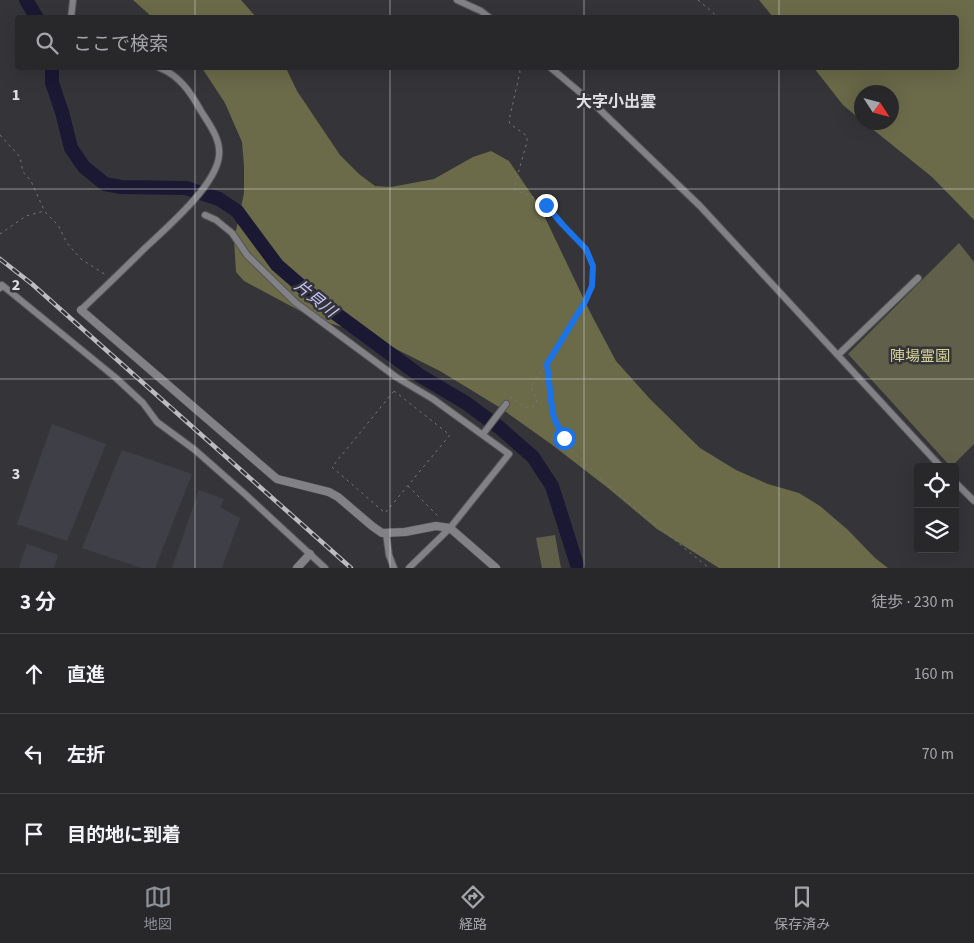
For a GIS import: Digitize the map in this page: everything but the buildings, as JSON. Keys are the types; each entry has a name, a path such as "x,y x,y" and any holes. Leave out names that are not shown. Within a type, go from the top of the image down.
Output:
{"street":[{"path":"70,15 73,0"},
{"path":"457,0 486,15"},
{"path":"166,70 171,72 186,87 213,131 218,143 217,168 189,205 81,310 278,479 328,492 338,497 382,533 405,532 436,526 450,528 496,568"},
{"path":"553,70 602,112 700,206 937,463"},
{"path":"205,215 216,220 232,233 247,255 296,303 396,377 433,399 509,454 450,528 409,568"},
{"path":"838,355 918,278"},
{"path":"0,288 2,285 116,378 143,403 157,422 217,469 325,568"},
{"path":"483,434 506,404"},
{"path":"959,486 974,501"},
{"path":"386,533 389,555 394,568"},
{"path":"297,568 310,554"}],"path":[{"path":"698,0 716,15"},
{"path":"506,404 511,397 527,408 534,406 537,400 532,387 585,302 592,286 593,266 586,249 546,205 514,188 527,142 527,136 510,124 509,120 520,70"},
{"path":"0,135 20,157 23,172 31,181 44,211 58,225 67,243 81,259 114,279"},
{"path":"0,234 26,216 44,211"},
{"path":"547,364 554,418 573,452 613,490 708,568"},
{"path":"394,391 450,434 408,486 385,513 332,467 394,391"},
{"path":"408,486 450,528"}],"shaded area":[{"path":"133,0 241,0 254,15 150,15"},
{"path":"759,0 974,0 974,220 932,177 874,130 899,130 899,85 854,85 854,114 843,105 816,70 959,70 959,15 771,15"},
{"path":"203,70 287,70 297,91 340,155 359,174 375,186 391,187 434,179 473,157 491,151 509,161 540,207 591,314 616,361 650,399 700,448 736,470 768,484 799,493 820,506 888,568 719,568 657,529 608,488 499,407 440,371 365,334 313,318 244,281 236,272 234,240 244,193 242,142 225,103"},
{"path":"52,424 106,444 67,541 17,524"},
{"path":"122,450 192,474 155,568 142,568 82,548"},
{"path":"199,490 224,499 220,507 240,518 222,568 172,568"},
{"path":"27,544 58,555 54,568 19,568"}],"green space":[{"name":"陣場霊園","path":"959,243 974,262 974,444 955,463 947,463 848,354"},
{"path":"555,535 561,568 542,568 536,538"}],"waterway":[{"name":"片貝川","path":"26,0 35,15"},
{"name":"片貝川","path":"52,70 52,83 71,148 84,167 105,184 121,187 186,188 219,199 237,211 277,265 316,299 419,375 466,403 500,428 533,457 552,486 578,568"}],"railway":[{"path":"0,259 32,284 351,568"}],"district":[{"name":"大字小出雲","path":"616,101"}],"route":[{"path":"546,205 586,249 593,266 594,275 592,286 585,302 547,364 554,418 564,438"}]}
